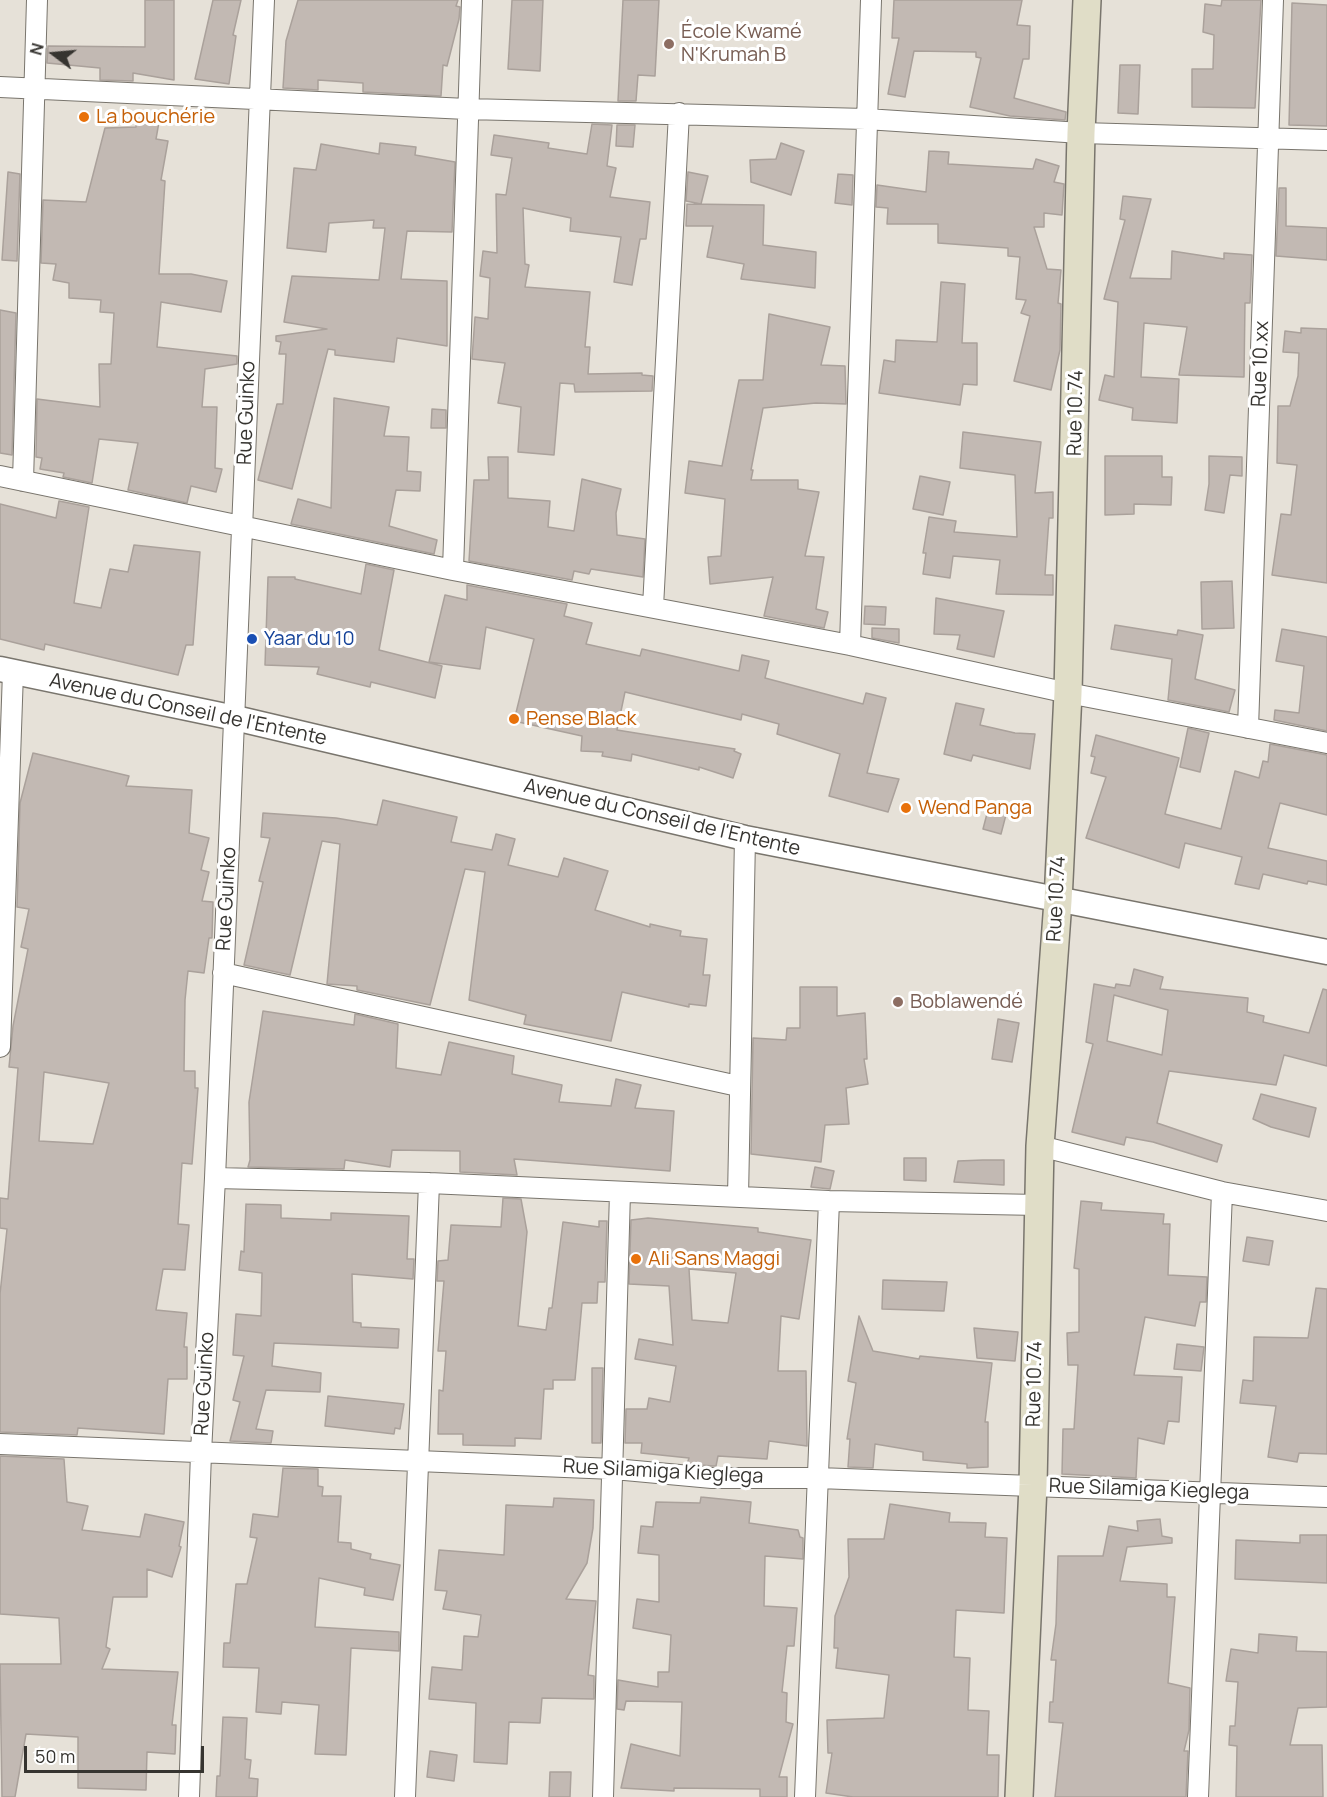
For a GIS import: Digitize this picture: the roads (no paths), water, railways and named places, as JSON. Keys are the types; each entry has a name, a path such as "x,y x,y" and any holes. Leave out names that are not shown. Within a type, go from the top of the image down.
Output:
{"main road":[{"name":"Rue 10.74","path":"1019,1797 1033,1485 1040,1146 1058,901 1068,693 1081,133 1087,0"}],"street":[{"path":"23,481 37,0"},
{"name":"Rue Guinko","path":"189,1797 201,1453 235,718 264,0"},
{"path":"453,570 472,0"},
{"path":"850,645 871,0"},
{"name":"Rue 10.xx","path":"1248,728 1273,0"},
{"path":"0,87 467,108 866,119 1081,133 1327,140"},
{"path":"653,607 679,113"},
{"path":"0,477 453,570 850,645 1068,693 1327,743"},
{"path":"0,1047 7,671"},
{"name":"Avenue du Conseil de l'Entente","path":"7,671 235,718 745,838 1327,952"},
{"path":"738,1197 738,1086 745,838"},
{"path":"223,974 738,1086"},
{"path":"1040,1146 1222,1192 1327,1212"},
{"path":"215,1178 429,1183 829,1201 1039,1205"},
{"path":"405,1797 429,1183"},
{"path":"603,1797 620,1192"},
{"path":"1198,1797 1222,1192"},
{"path":"805,1797 829,1201"},
{"name":"Rue Silamiga Kieglega","path":"0,1444 417,1463 614,1469 712,1478 818,1478 1327,1497"}],"place":[{"name":"École Kwamé N'Krumah B","path":"669,44"},
{"name":"La bouchérie","path":"84,117"},
{"name":"Yaar du 10","path":"252,639"},
{"name":"Pense Black","path":"514,719"},
{"name":"Wend Panga","path":"906,808"},
{"name":"Boblawendé","path":"898,1002"},
{"name":"Ali Sans Maggi","path":"636,1259"}]}
